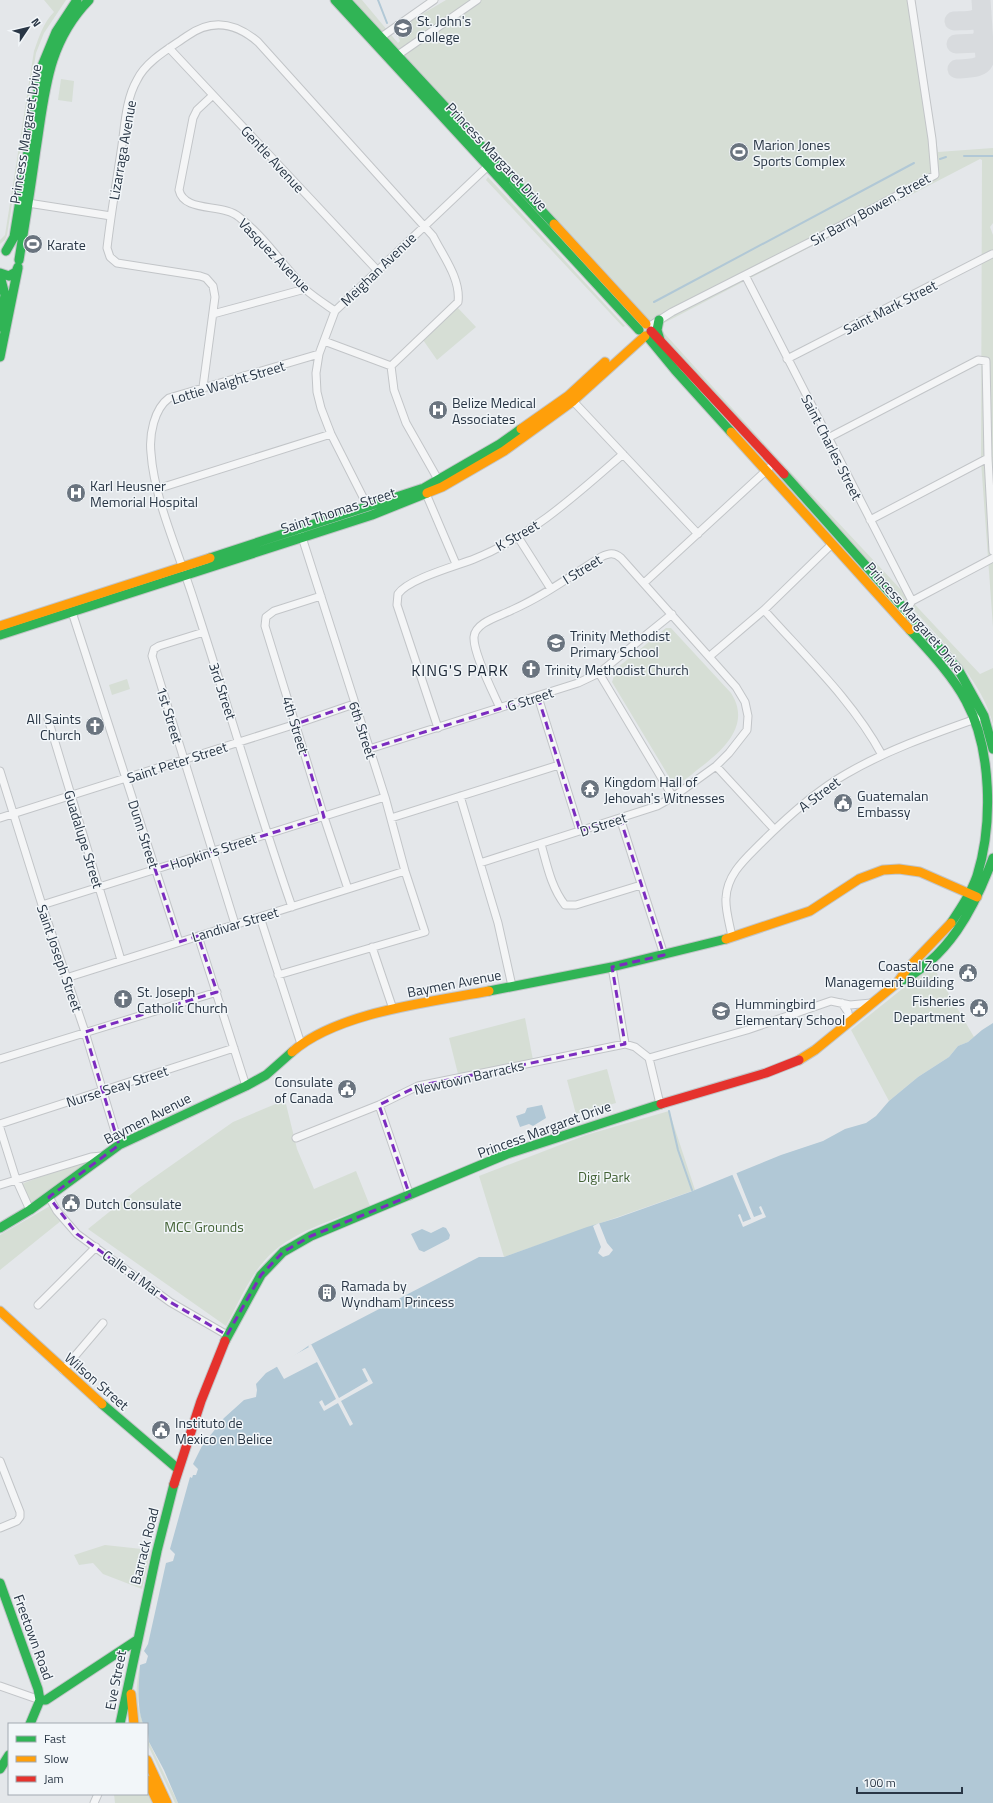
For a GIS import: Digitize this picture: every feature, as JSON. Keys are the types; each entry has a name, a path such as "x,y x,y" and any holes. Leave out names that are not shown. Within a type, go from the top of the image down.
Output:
{"main road":[{"name":"Princess Margaret Drive","path":"0,357 7,309 18,264 20,227 42,66 57,29 78,0"},
{"name":"Princess Margaret Drive","path":"2,251 12,242 20,227 28,203 48,73 52,59 65,32 75,16 89,0"},
{"name":"Princess Margaret Drive","path":"335,0 394,58 645,331 665,359 767,470 832,544 958,669 984,716 993,749"},
{"name":"Princess Margaret Drive","path":"346,0 377,40"},
{"name":"Princess Margaret Drive","path":"227,1336 261,1275 283,1252 311,1236 410,1196 507,1154 660,1104 766,1073 795,1062 815,1050 897,983 910,978 943,948 957,931 973,895 987,838 990,798 987,766 982,743 974,720 956,685 903,615 775,464 660,340 645,331 488,166 394,58"},
{"path":"7,309 22,265 20,227"},
{"path":"0,275 9,276 18,264 14,253 2,251"},
{"name":"Princess Margaret Drive","path":"0,275 4,286 7,309 0,327"},
{"path":"0,292 7,309"},
{"path":"659,320 657,330 660,340"},
{"name":"Saint Thomas Street","path":"545,417 573,401 645,331"},
{"name":"Saint Thomas Street","path":"0,626 301,533 372,515 425,491 504,451 645,331"},
{"name":"Saint Thomas Street","path":"301,533 368,507 425,491"},
{"name":"Saint Thomas Street","path":"0,635 72,612 184,570"},
{"name":"Princess Margaret Drive","path":"897,983 903,972 936,940 986,880 993,858"},
{"name":"Baymen Avenue","path":"0,1228 49,1197 102,1156 119,1145 246,1086 266,1074 301,1044 343,1023 370,1014 394,1009 612,967 732,937 810,911 859,879 883,870 914,870 973,895"},
{"path":"950,884 967,885 977,876"},
{"path":"950,884 961,897 960,911"},
{"name":"Wilson Street","path":"0,1311 63,1370 178,1469"},
{"name":"Barrack Road","path":"137,1640 178,1469 201,1401 227,1336"},
{"name":"Freetown Road","path":"0,1583 38,1689 40,1700"},
{"path":"31,1720 40,1700 46,1700 137,1640"},
{"name":"Eve Street","path":"120,1723 130,1685 137,1640"},
{"path":"130,1685 134,1723"},
{"path":"0,1769 8,1757"},
{"path":"148,1762 167,1803"},
{"path":"148,1782 158,1803"}],"street":[{"path":"377,40 434,0"},
{"path":"394,58 477,0"},
{"name":"Sir Barry Bowen Street","path":"645,331 659,320 816,240 935,175 932,139 911,0"},
{"name":"Lizarraga Avenue","path":"203,387 213,314 213,286 206,278 123,265 113,260 107,248 128,107 133,89 144,69 170,48 194,30 218,24 237,27 258,42 433,236 452,272 459,292 458,302 391,366"},
{"name":"Gentle Avenue","path":"170,48 377,270"},
{"name":"Vasquez Avenue","path":"213,95 201,106 193,118 179,190 180,195 184,200 198,206 219,208 238,215 259,235 305,289 335,311"},
{"name":"Meighan Avenue","path":"368,507 331,434 317,392 316,373 319,354 335,311 488,166"},
{"path":"28,203 111,216"},
{"name":"Saint Mark Street","path":"787,359 992,254"},
{"name":"Saint Charles Street","path":"745,275 912,601"},
{"path":"213,314 305,289"},
{"path":"324,342 391,366 394,390 406,423 440,484"},
{"name":"Lottie Waight Street","path":"184,570 157,490 151,454 151,435 159,407 169,398 319,354"},
{"path":"828,438 978,360 986,361 988,458 993,551"},
{"path":"573,401 698,534"},
{"path":"157,490 331,434"},
{"name":"K Street","path":"438,728 397,605 398,594 405,587 456,564 474,559 518,537 563,506 623,454"},
{"path":"870,520 988,458"},
{"path":"644,583 775,464"},
{"path":"425,491 456,564"},
{"name":"6th Street","path":"301,533 354,704 385,797 405,871 425,932 372,947"},
{"path":"518,537 551,589"},
{"path":"710,656 764,610 832,544"},
{"name":"I Street","path":"500,708 476,650 474,636 477,629 484,623 530,602 608,554 615,554 621,558 710,656"},
{"path":"903,615 912,601 993,558"},
{"name":"3rd Street","path":"184,570 267,834 292,907"},
{"name":"4th Street","path":"321,596 274,611 266,617 265,626 324,817 348,888"},
{"path":"764,610 851,708 871,733 882,755"},
{"name":"Dunn Street","path":"72,612 179,942"},
{"name":"G Street","path":"369,749 538,697 578,683 600,673 672,614"},
{"name":"1st Street","path":"204,632 159,646 154,649 152,656 236,924"},
{"name":"D Street","path":"480,863 657,806 673,797 716,766 729,753 747,730 748,716 745,702 736,687 710,656"},
{"path":"600,673 673,797"},
{"path":"538,697 580,831"},
{"name":"Saint Peter Street","path":"0,818 296,724 354,704"},
{"name":"A Street","path":"732,937 726,898 731,879 739,866 774,830 816,794 845,774 882,755 984,716"},
{"name":"Guadalupe Street","path":"48,719 121,960"},
{"path":"391,818 559,765"},
{"path":"716,766 774,830"},
{"name":"Saint Joseph Street","path":"0,771 66,978 85,1032 119,1145"},
{"path":"460,796 498,923 512,986"},
{"name":"Hopkin's Street","path":"42,904 385,797"},
{"path":"620,818 664,955"},
{"path":"541,844 553,884 558,895 565,904 576,905 641,885"},
{"name":"Landivar Street","path":"66,978 405,871"},
{"path":"260,917 301,1044"},
{"path":"198,936 246,1086"},
{"path":"278,975 372,947 394,1009"},
{"path":"612,967 625,1044 635,1047 649,1058 660,1104"},
{"path":"0,1059 217,992"},
{"path":"649,1058 747,1030 831,1001 854,1005 871,1004"},
{"path":"842,1003 848,1012 849,1022"},
{"name":"Newtown Barracks","path":"296,1138 379,1106 418,1086 625,1044"},
{"name":"Nurse Seay Street","path":"0,1124 234,1048"},
{"path":"379,1106 410,1196"},
{"path":"0,1128 16,1179 30,1210"},
{"path":"0,1185 91,1157 102,1156"},
{"name":"Calle al Mar","path":"49,1197 57,1211 77,1234 170,1302 227,1336"},
{"path":"38,1305 96,1248"},
{"path":"63,1370 103,1323"},
{"path":"0,1461 20,1512 20,1517 17,1521 0,1528"},
{"path":"0,1686 40,1700"}],"highlighted area":[{"path":"538,697 580,831 620,818 664,955 612,967 625,1044 418,1086 379,1105 410,1196 311,1236 283,1252 261,1275 227,1335 170,1302 77,1234 49,1197 119,1145 85,1032 217,992 198,936 179,942 155,869 324,817 296,724 354,704 369,749"}],"green space":[{"path":"44,0 66,0 44,33 36,53 7,235 5,240 0,244 0,240 5,235 34,51 44,25 54,12"},
{"name":"Marion Jones Sports Complex","path":"353,0 362,0 398,43 400,41 397,34 402,26 446,0 915,0 938,152 993,148 993,223 990,227 993,235 993,627 981,461 982,160 980,159 664,323 662,328 664,333 772,452 980,674 993,668 993,724 989,711 977,687 961,664 935,633"},
{"path":"61,79 74,81 72,102 58,100"},
{"path":"488,177 625,326 623,327 486,180"},
{"path":"457,307 476,327 437,360 421,337"},
{"path":"666,628 671,628 731,693 736,704 738,715 737,725 732,735 719,752 687,778 678,783 671,780 612,682 617,668"},
{"path":"127,679 130,689 112,695 109,685"},
{"path":"932,965 974,1037 968,1042 958,1046 949,1057 918,1077 889,1101 851,1030"},
{"path":"525,1018 533,1060 458,1074 449,1038"},
{"path":"607,1069 616,1103 576,1114 567,1080"},
{"name":"MCC Grounds","path":"285,1100 297,1149 314,1189 356,1171 370,1206 314,1227 275,1250 253,1275 226,1326 88,1229 139,1188 233,1122"},
{"name":"Digi Park","path":"669,1111 695,1190 504,1257 479,1176 586,1135"},
{"path":"94,1156 95,1158 28,1207 19,1185"},
{"path":"50,1206 67,1216 0,1270 0,1235"},
{"path":"105,1545 151,1550 142,1589 103,1574 93,1563 79,1565 74,1555"},
{"path":"140,1665 138,1704 143,1723 139,1722 137,1687"},
{"path":"148,1740 178,1803 175,1803 148,1745"},
{"path":"148,1786 155,1803 115,1803 114,1795 148,1795"}],"water":[{"path":"993,1023 993,1803 178,1803 164,1770 149,1742 148,1723 143,1723 141,1717 138,1694 140,1665 146,1663 148,1656 144,1651 148,1644 166,1563 173,1561 175,1554 170,1549 190,1477 192,1478 193,1475 196,1475 198,1469 193,1464 202,1446 224,1418 244,1400 256,1397 256,1384 266,1373 287,1361 308,1346 479,1257 504,1257 587,1227 617,1218 690,1192 781,1155 823,1141 845,1129 866,1123 876,1116 889,1101 918,1077 949,1057 958,1046 968,1042"},
{"path":"542,1105 546,1118 533,1126 529,1124 520,1127 516,1116 525,1113 527,1108"},
{"path":"443,1227 446,1228 450,1235 449,1239 424,1252 419,1250 411,1234 422,1229 431,1233"}],"pier":[{"path":"736,1172 754,1217 762,1214 759,1207 761,1206 766,1217 743,1227 738,1215 740,1214 743,1222 751,1219 732,1174"},
{"path":"599,1223 607,1243 613,1250 609,1255 603,1257 598,1253 601,1247 593,1226"},
{"path":"311,1344 339,1398 368,1381 362,1369 365,1368 373,1383 341,1401 353,1424 350,1426 338,1403 324,1411 319,1402 322,1400 325,1406 336,1399 317,1362 284,1379 276,1365 309,1347 308,1346"}],"waterway":[{"path":"378,0 387,23"},
{"path":"964,156 993,156"},
{"path":"940,159 946,157"},
{"path":"654,302 914,163"},
{"path":"669,1111 678,1150 692,1190"}],"taxiway":[{"path":"957,69 977,67 981,65 985,59 981,0"},
{"path":"954,21 974,19 980,16 982,12"},
{"path":"956,44 978,43 983,36"}],"traffic: fast":[{"path":"6,251 14,237 42,66 56,32 77,0"},
{"path":"19,260 42,108 50,69 64,33 75,16 89,0"},
{"path":"335,0 639,330"},
{"path":"346,0 554,224"},
{"path":"0,273 9,276 16,272 18,267"},
{"path":"0,357 18,268"},
{"path":"0,276 5,295 0,327"},
{"path":"659,320 657,330 660,340"},
{"path":"647,336 675,370 731,432"},
{"path":"210,558 424,488 500,444 521,429"},
{"path":"784,474 958,669 984,716 993,749"},
{"path":"0,635 372,515 427,493"},
{"path":"910,630 933,655 966,701 975,720 985,764 987,811 986,834 982,856 972,888 951,923"},
{"path":"897,983 915,973 931,961 957,931 977,896 993,858"},
{"path":"489,991 612,967 726,939"},
{"path":"0,1228 30,1210 119,1145 246,1086 266,1075 292,1052"},
{"path":"225,1341 261,1275 283,1252 311,1236 507,1154 661,1104"},
{"path":"102,1404 178,1469"},
{"path":"120,1723 157,1551 174,1484"},
{"path":"0,1583 38,1689 40,1700"},
{"path":"40,1700 46,1700 137,1640"},
{"path":"30,1723 40,1700"},
{"path":"0,1769 8,1757"}],"traffic: slow":[{"path":"554,224 646,324"},
{"path":"427,493 442,487 504,451 573,401 645,336"},
{"path":"521,429 568,396 605,362"},
{"path":"731,432 910,630"},
{"path":"0,626 210,558"},
{"path":"726,939 810,911 859,879 883,870 899,869 920,872 977,897"},
{"path":"799,1060 815,1050 897,983 907,969 951,923"},
{"path":"292,1052 311,1038 334,1027 359,1018 413,1005 489,991"},
{"path":"0,1311 102,1404"},
{"path":"131,1694 134,1723"},
{"path":"148,1762 167,1803"},
{"path":"148,1782 158,1803"}],"traffic: jam":[{"path":"651,331 784,474"},
{"path":"661,1104 766,1073 799,1060"},
{"path":"174,1484 201,1401 225,1341"}],"place":[{"name":"St. John's College","path":"403,28"},
{"name":"Marion Jones Sports Complex","path":"739,152"},
{"name":"Karate","path":"33,244"},
{"name":"Belize Medical Associates","path":"438,410"},
{"name":"Karl Heusner Memorial Hospital","path":"76,493"},
{"name":"Trinity Methodist Primary School","path":"556,643"},
{"name":"Trinity Methodist Church","path":"531,669"},
{"name":"All Saints Church","path":"95,726"},
{"name":"Kingdom Hall of Jehovah's Witnesses","path":"590,789"},
{"name":"Guatemalan Embassy","path":"843,803"},
{"name":"Coastal Zone Management Building","path":"968,973"},
{"name":"St. Joseph Catholic Church","path":"123,999"},
{"name":"Fisheries Department","path":"979,1008"},
{"name":"Hummingbird Elementary School","path":"721,1011"},
{"name":"Consulate of Canada","path":"347,1089"},
{"name":"Dutch Consulate","path":"71,1203"},
{"name":"Ramada by Wyndham Princess","path":"327,1293"},
{"name":"Instituto de Mexico en Belice","path":"161,1430"}],"district":[{"name":"KING'S PARK","path":"460,670"}]}
